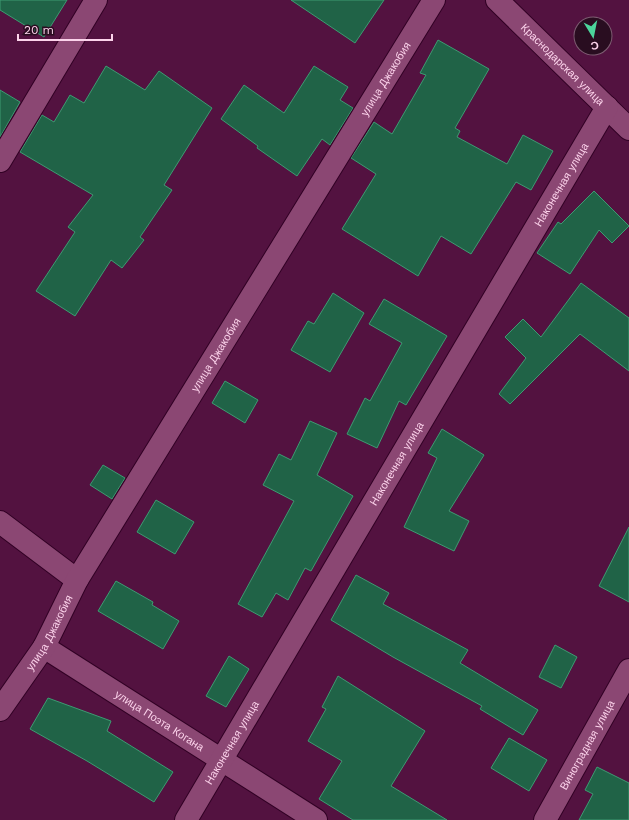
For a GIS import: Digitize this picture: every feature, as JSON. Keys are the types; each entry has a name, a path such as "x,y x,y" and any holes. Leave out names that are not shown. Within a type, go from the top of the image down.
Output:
{"street":[{"path":"0,160 96,0"},
{"name":"улица Джакобия","path":"0,710 44,647 77,580 434,0"},
{"name":"Краснодарская улица","path":"497,0 629,129"},
{"name":"Наконечная улица","path":"186,820 606,107"},
{"path":"0,522 77,580"},
{"name":"улица Поэта Когана","path":"44,647 316,820"},
{"name":"Виноградная улица","path":"545,820 629,670"}],"building":[{"path":"0,0 67,0 44,37 0,10"},
{"path":"291,0 384,0 355,43"},
{"path":"438,40 489,69 455,128 460,131 457,137 507,164 523,135 553,151 531,190 516,182 471,254 441,236 418,276 342,229 376,174 351,158 374,122 392,134 426,75 420,73"},
{"path":"106,66 145,90 159,71 212,108 164,185 172,190 140,237 144,240 122,268 111,260 75,316 36,291 75,232 68,227 93,195 20,152 42,115 54,122 70,95 84,103"},
{"path":"314,66 348,87 340,100 353,108 330,145 322,139 297,176 257,148 258,146 221,119 244,85 284,113"},
{"path":"0,90 20,102 0,137"},
{"path":"594,191 629,226 612,243 599,230 570,274 537,253 558,222 561,224"},
{"path":"581,283 629,318 629,371 580,334 510,404 499,394 526,358 505,337 523,319 541,337"},
{"path":"333,293 364,313 330,372 291,350 308,321 314,324"},
{"path":"384,299 447,336 406,405 399,401 377,448 347,434 365,398 370,401 402,343 369,324"},
{"path":"225,381 258,400 245,423 212,403"},
{"path":"310,421 337,433 317,475 353,496 311,571 305,568 288,600 276,593 262,617 238,604 294,501 263,485 279,454 291,460"},
{"path":"442,429 484,455 449,511 469,521 454,551 404,527 437,458 428,453"},
{"path":"103,465 125,478 112,499 90,485"},
{"path":"156,500 194,522 175,554 137,532"},
{"path":"629,527 629,602 599,586"},
{"path":"356,575 389,593 383,604 468,650 460,663 538,710 523,735 480,709 482,706 393,657 331,620"},
{"path":"116,581 153,602 152,605 179,621 163,649 98,611"},
{"path":"555,645 577,657 561,688 539,677"},
{"path":"229,656 249,669 226,707 206,696"},
{"path":"338,676 425,731 391,786 447,820 353,820 319,799 342,761 308,741 326,709 322,707"},
{"path":"48,698 111,721 107,731 173,772 154,802 87,761 30,729"},
{"path":"509,738 547,760 529,791 491,768"},
{"path":"597,767 629,783 629,820 579,820 593,794 585,790"}]}
